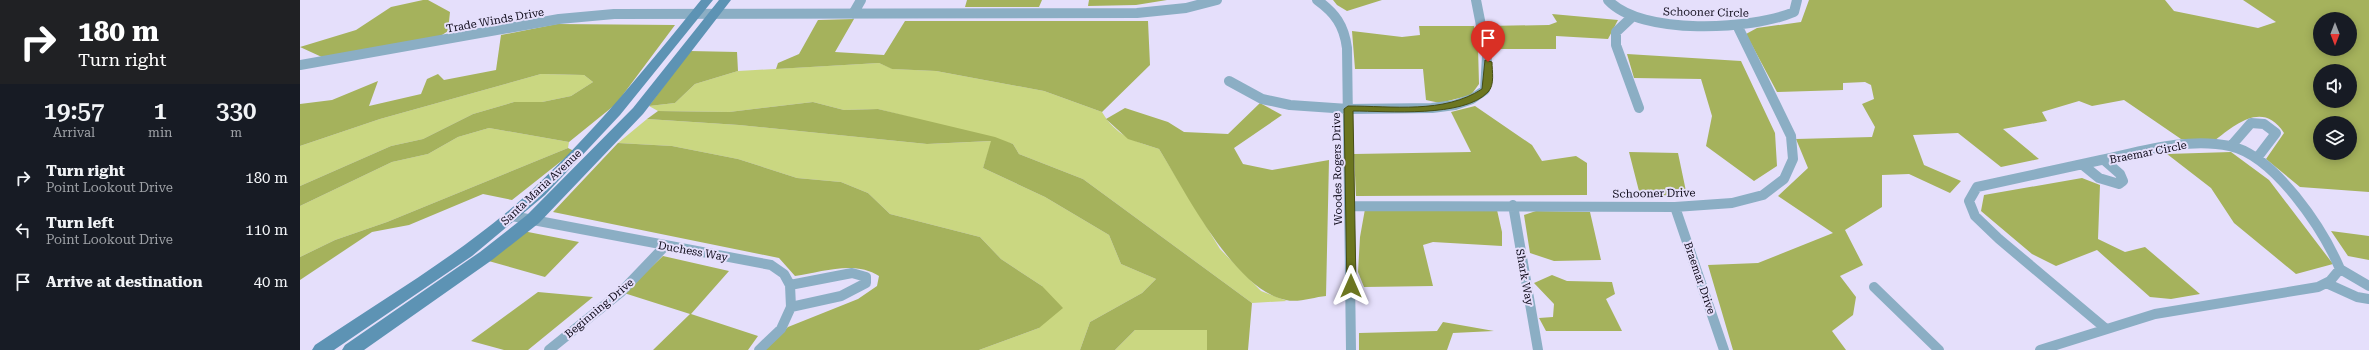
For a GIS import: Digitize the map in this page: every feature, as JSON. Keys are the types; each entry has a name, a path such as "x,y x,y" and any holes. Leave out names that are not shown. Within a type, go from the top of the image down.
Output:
{"street":[{"name":"Santa Maria Avenue","path":"321,350 468,249 512,216 570,161 617,111 707,0"},
{"name":"Santa Maria Avenue","path":"351,350 486,256 533,219 638,111 715,15 725,0"},
{"path":"853,14 861,0"},
{"name":"Trade Winds Drive","path":"300,65 559,19 614,14 1137,13 1186,8 1217,0"},
{"name":"Woodes Rogers Drive","path":"1317,0 1336,13 1345,28 1350,206 1351,350"},
{"path":"1229,81 1269,101 1290,105 1348,109 1432,108 1455,105 1472,100 1485,90 1489,78 1488,62 1476,0"},
{"name":"Schooner Circle","path":"1608,0 1619,10 1632,17 1668,24 1737,25 1782,19 1794,12 1797,0"},
{"path":"1632,17 1616,32 1616,44 1639,108"},
{"name":"Schooner Drive","path":"1350,206 1513,205 1676,207 1732,203 1763,195 1784,180 1793,159 1791,136 1737,25"},
{"path":"2231,146 2251,123 2268,126 2276,133 2257,158"},
{"name":"Braemar Circle","path":"2105,328 1999,239 1975,216 1969,201 1977,187 2160,148 2198,143 2231,146 2257,158 2282,178 2332,250 2340,269"},
{"path":"2083,165 2091,173 2111,183 2119,184 2123,180 2120,174 2104,160"},
{"name":"Shark Way","path":"1513,205 1538,350"},
{"name":"Braemar Drive","path":"1676,207 1724,350"},
{"name":"Duchess Way","path":"512,216 771,265 784,274 790,285"},
{"name":"Beginning Drive","path":"549,350 621,292 665,246"},
{"path":"2040,350 2105,328 2155,314 2255,296 2318,287 2326,283 2340,269 2369,286"},
{"path":"759,350 781,329 791,307 790,285 852,273 866,277 866,283 859,290 791,307"},
{"path":"2326,283 2357,297 2369,299"},
{"path":"1874,287 1939,350"}],"green space":[{"path":"428,0 450,12 448,31 439,37 324,58 300,47 356,30 391,7"},
{"path":"967,0 1042,0 1039,7 965,7"},
{"path":"1089,0 1167,0 1136,5 1088,6"},
{"path":"1333,0 1382,0 1347,11 1337,5"},
{"path":"1809,0 2165,0 2174,11 2258,28 2276,22 2243,0 2369,0 2369,192 2300,187 2266,159 2284,133 2276,123 2267,118 2258,117 2249,119 2231,128 2214,141 2181,139 2124,100 2092,106 2079,101 2042,112 2047,121 2003,129 2039,159 2001,167 1958,133 1913,135 1924,165 1961,181 1950,193 1909,174 1882,175 1882,207 1845,230 1863,265 1840,276 1856,297 1853,315 1832,331 1846,350 1733,350 1708,265 1758,263 1833,233 1778,196 1808,168 1796,139 1872,137 1875,127 1862,104 1874,99 1871,85 1865,82 1843,83 1843,90 1777,92 1746,34 1757,28 1801,22"},
{"path":"1552,14 1618,20 1608,39 1556,36 1556,49 1494,49 1487,26 1549,25 1557,22"},
{"path":"854,19 835,52 884,55 905,21 1148,21 1150,65 1102,112 1044,91 936,71 892,69 879,63 776,69 778,63 799,54 818,20"},
{"path":"557,24 675,25 616,104 569,142 489,128 458,137 428,154 392,162 300,206 300,186 391,146 423,139 473,114 514,102 542,102 571,96 593,82 584,75 541,74 380,119 300,146 300,104 332,100 378,81 369,106 421,94 427,79 438,74 444,80 496,70 501,35"},
{"path":"1419,26 1474,26 1478,47 1479,84 1471,95 1440,103 1426,100 1423,69 1355,69 1352,31 1402,37 1420,35"},
{"path":"690,51 737,52 738,71 695,84 675,103 649,106"},
{"path":"1627,54 1741,61 1775,133 1777,166 1754,181 1706,146 1712,116 1701,79 1634,78"},
{"path":"879,63 893,69 936,71 1044,91 1102,112 1113,127 1126,136 1159,149 1220,249 1261,291 1287,301 1252,303 1083,179 1019,154 1013,144 878,109 844,110 813,102 729,112 658,111 649,106 675,103 695,84 738,71"},
{"path":"541,74 584,75 593,82 571,96 542,102 514,102 473,114 423,139 391,146 300,186 300,146 380,119"},
{"path":"813,102 844,110 878,109 995,137 1013,144 1019,154 1083,179 1252,303 1248,350 1207,350 1207,330 1135,330 1115,350 1080,350 1090,322 1142,293 1156,279 1121,264 1109,235 1045,197 983,168 991,141 927,144 739,125 647,119 658,111 729,112"},
{"path":"1260,103 1282,115 1234,148 1243,164 1272,170 1329,160 1326,296 1291,301 1286,300 1267,293 1248,279 1213,237 1159,149 1128,139 1106,119 1125,108 1168,122 1184,132 1228,134"},
{"path":"1475,106 1532,145 1542,161 1576,156 1587,163 1587,195 1356,196 1354,154 1471,152 1451,112"},
{"path":"647,119 739,125 927,144 992,141 983,168 1045,197 1109,235 1121,264 1156,279 1142,293 1090,322 1080,350 979,350 1039,328 1042,286 1001,259 980,237 890,214 868,193 841,182 797,178 738,159 672,146 618,143"},
{"path":"489,128 569,142 568,148 387,222 335,240 300,257 300,206 392,162 428,154 458,137"},
{"path":"618,143 672,146 738,159 797,178 841,182 868,193 890,214 980,237 1001,259 1042,286 1063,308 1039,328 979,350 764,350 788,327 858,299 877,286 879,276 870,271 860,269 838,268 795,276 779,258 553,212"},
{"path":"568,148 574,151 512,200 483,194 409,225 372,232 300,280 300,257 335,240 387,222"},
{"path":"1629,152 1678,153 1687,196 1640,195"},
{"path":"2231,152 2269,180 2333,264 2296,274 2234,223 2211,188 2167,154"},
{"path":"2082,178 2100,185 2098,239 2125,252 2145,247 2200,294 2171,299 2150,297 2097,250 2056,266 2032,254 1981,211 1984,195"},
{"path":"1365,209 1497,210 1502,232 1502,246 1433,242 1423,245 1433,286 1364,287 1358,272 1360,237"},
{"path":"1536,211 1590,212 1601,260 1554,261 1530,253 1524,215"},
{"path":"523,231 579,242 545,277 485,260"},
{"path":"2331,231 2369,236 2369,260 2348,256"},
{"path":"663,256 729,271 691,314 758,336 748,350 653,350 690,314 624,293"},
{"path":"1552,275 1567,281 1612,282 1615,294 1606,299 1622,331 1546,331 1539,318 1553,317 1554,304 1534,283"},
{"path":"538,292 593,297 528,350 504,350 471,341"},
{"path":"1443,322 1494,331 1453,333 1447,350 1359,350 1359,333 1437,331"},
{"path":"1135,330 1208,330 1207,350 1115,350"}],"route":[{"path":"1351,286 1348,109 1432,108 1455,105 1472,100 1485,90 1489,78 1488,62"}]}
